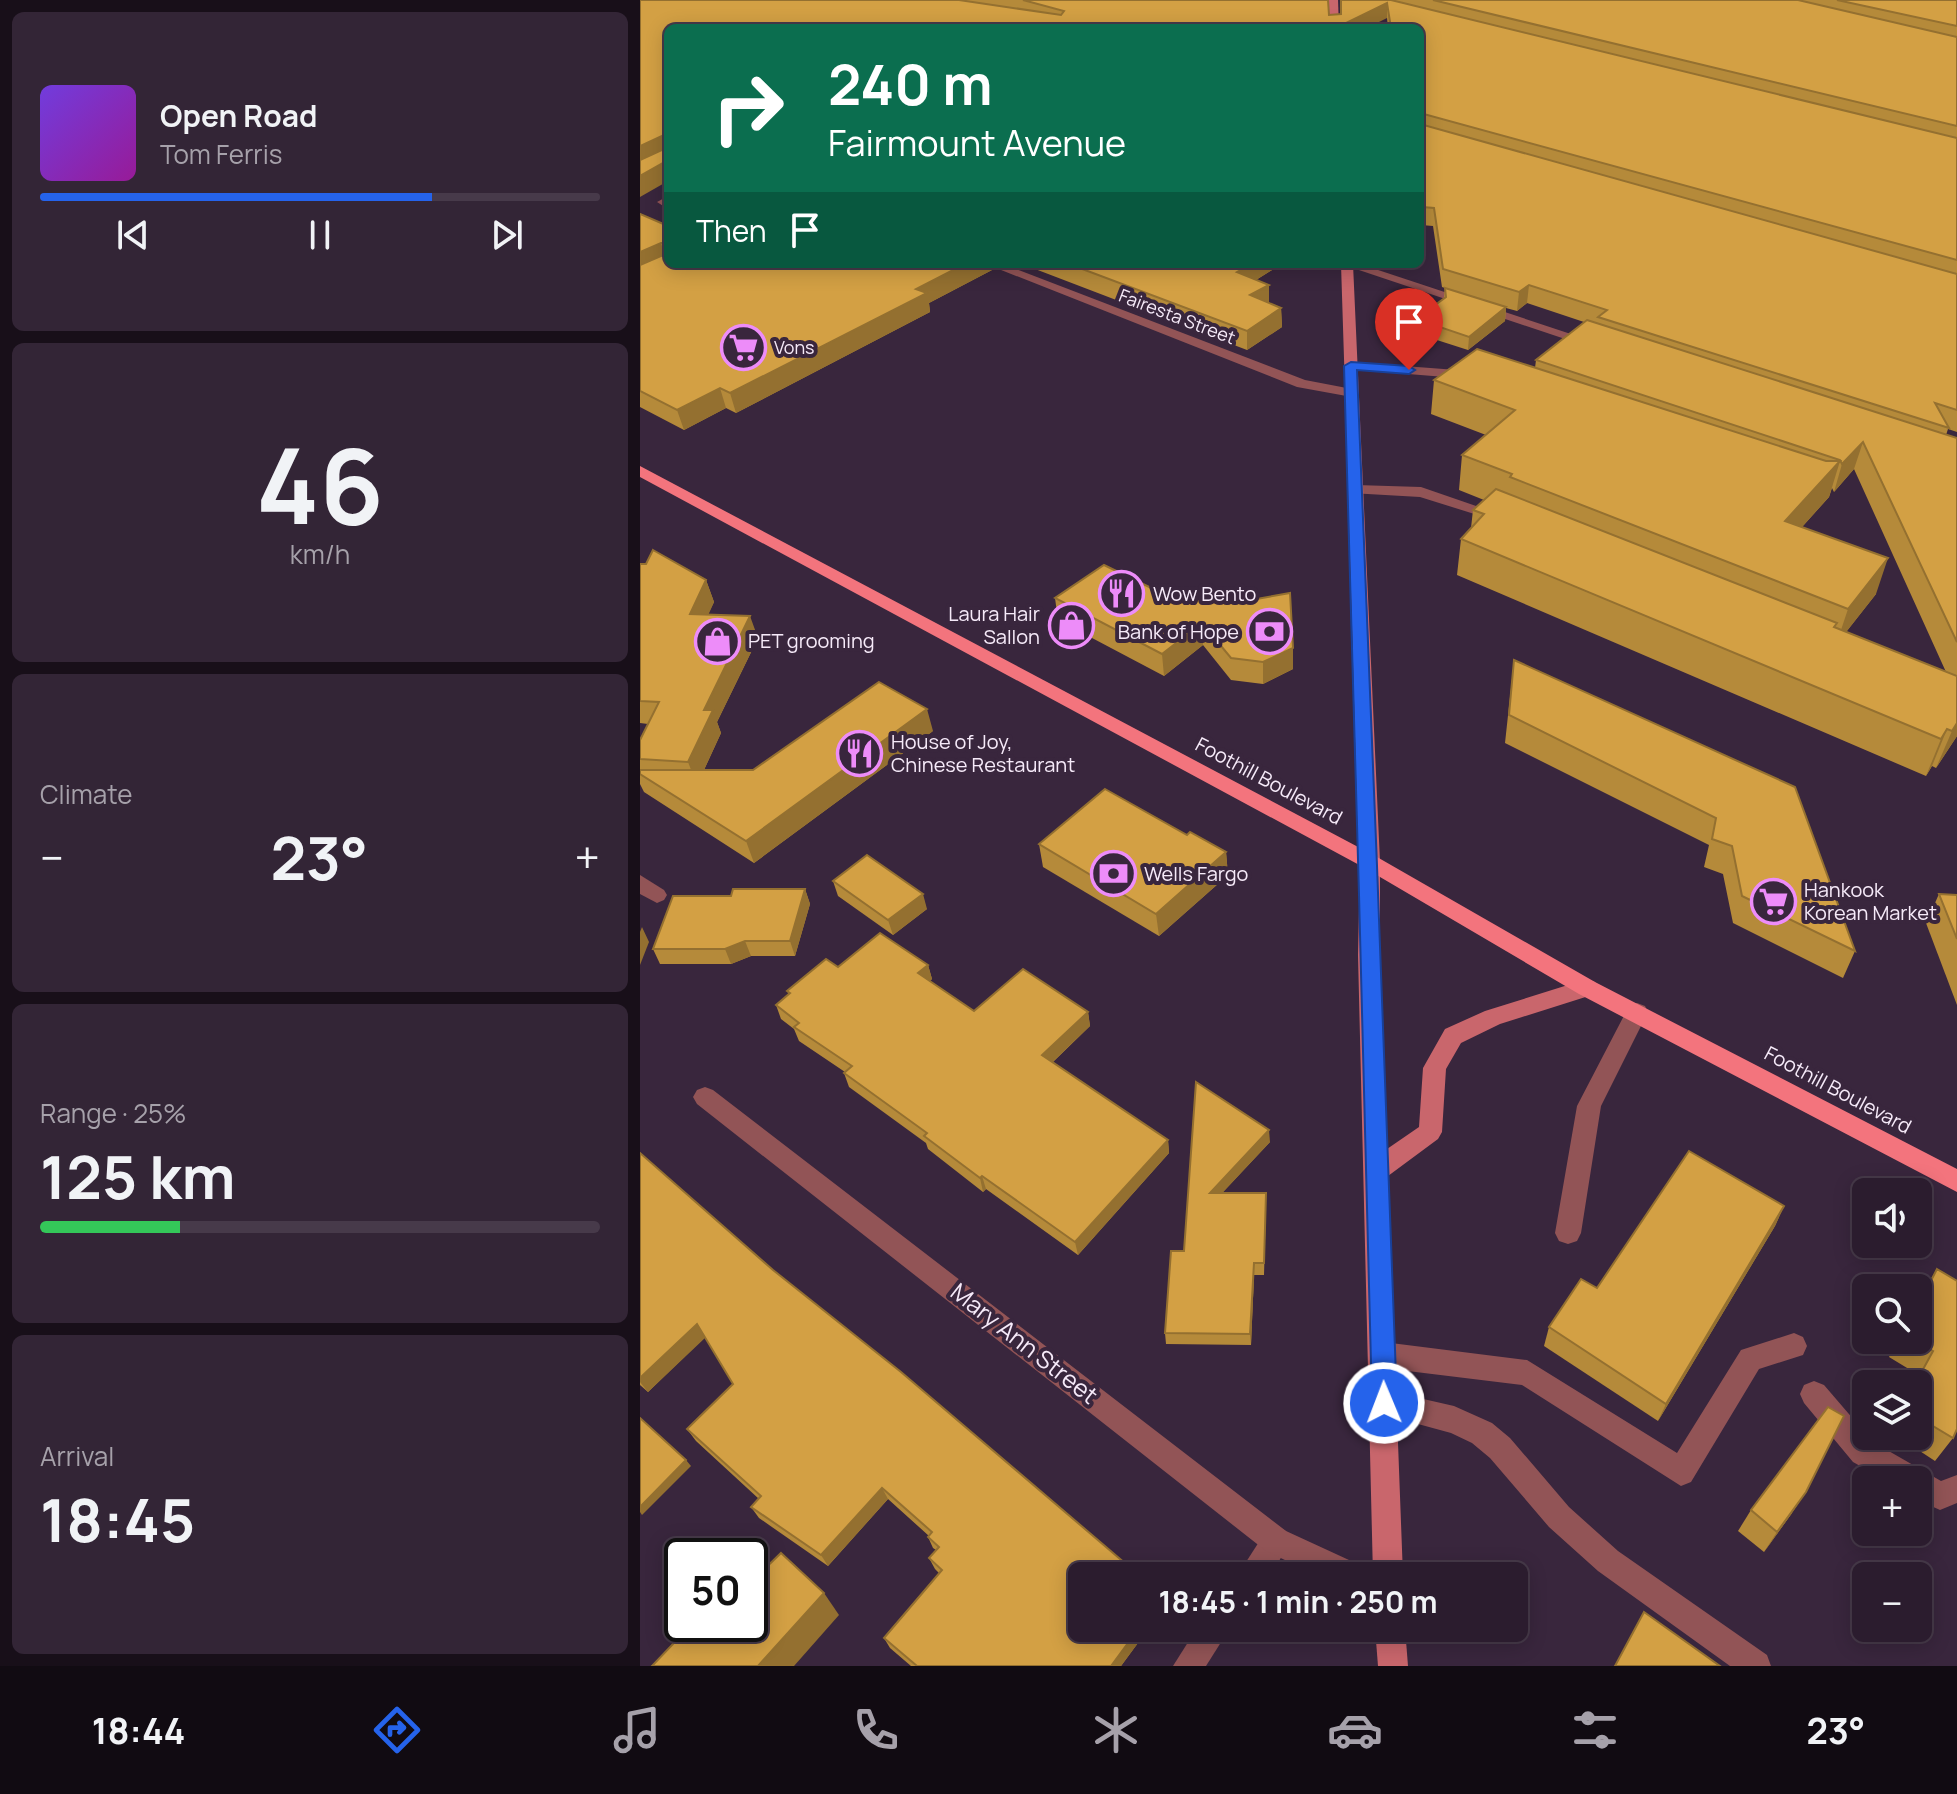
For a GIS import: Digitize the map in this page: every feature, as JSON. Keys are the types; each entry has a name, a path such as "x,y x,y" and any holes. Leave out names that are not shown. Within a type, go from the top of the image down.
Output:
{"main road":[{"path":"1333,0 1334,24"},
{"path":"1347,268 1370,862 1369,955 1388,1562"},
{"name":"Foothill Boulevard","path":"640,471 1370,862 1587,988 1957,1181"},
{"path":"1377,1170 1430,1132 1435,1068 1453,1036 1493,1017 1587,988"},
{"path":"1391,1642 1393,1666"}],"street":[{"name":"Fairesta Street","path":"1002,268 1302,384 1352,393"},
{"path":"1359,268 1600,346"},
{"path":"1351,366 1440,371 1491,381"},
{"path":"1356,490 1432,494 1510,521"},
{"path":"1568,1233 1589,1106 1637,1012"},
{"name":"Mary Ann Street","path":"705,1097 1276,1541 1322,1562"},
{"path":"1383,1355 1527,1373 1681,1472 1750,1359 1794,1346"},
{"path":"1814,1394 1863,1452 1888,1466"},
{"path":"1384,1403 1454,1420 1482,1433 1500,1448 1559,1517 1608,1561 1756,1666"},
{"path":"1932,1492 1940,1496 1957,1489"},
{"path":"1262,1562 1276,1541"},
{"path":"1188,1666 1205,1642"}],"building":[{"path":"640,0 959,0 1061,15 1064,11 1023,0 1328,0 1329,15 1341,14 1341,0 1391,0 1957,138 1957,260 1424,114 1424,24 1390,24 1387,3 1344,24 664,24 664,138 640,146"},
{"path":"1433,0 1798,0 1957,37 1957,126"},
{"path":"1837,0 1957,0 1957,26"},
{"path":"1424,125 1957,274 1957,410 1935,403 1949,428 1598,317 1607,310 1529,285 1519,292 1443,269 1434,208 1424,207"},
{"path":"664,149 664,162 640,176 640,160"},
{"path":"640,214 664,224 664,243 640,252"},
{"name":"Vons","path":"664,255 664,268 957,268 916,289 927,293 730,393 720,388 677,410 640,391 640,265"},
{"path":"1080,268 1244,268 1237,272 1269,285 1250,295 1281,308 1247,331"},
{"path":"1445,288 1506,307 1469,337 1416,319 1446,297"},
{"path":"1587,320 1957,438 1957,642 1863,442 1842,464 1840,460 1536,360"},
{"path":"1477,349 1826,461 1840,461 1785,521 1888,558 1848,609 1510,477 1512,474 1462,455 1515,410 1434,380"},
{"path":"1496,489 1837,623 1834,627 1957,676 1957,723 1952,731 1947,729 1941,739 1461,539 1484,514 1473,510"},
{"path":"653,550 706,580 690,614 750,616 704,710 713,710 688,762 640,759 640,740 659,702 640,701 640,564 646,564"},
{"path":"1104,565 1178,601 1240,602 1290,593 1293,648 1263,662 1231,658 1202,623 1162,654 1055,598"},
{"path":"1514,660 1795,787 1855,951 1742,896 1732,846 1712,839 1716,818 1509,715"},
{"path":"879,682 927,709 746,841 640,774 640,770 753,770"},
{"path":"1105,789 1187,835 1190,832 1226,852 1156,914 1039,844"},
{"path":"867,855 923,894 888,920 833,881"},
{"path":"733,889 805,889 790,941 745,941 725,949 653,949 673,896 731,896"},
{"path":"1939,894 1957,895 1957,939"},
{"path":"880,933 928,965 918,973 974,1011 1023,969 1088,1012 1042,1055 1168,1140 1075,1242 982,1176 980,1178 924,1136 927,1133 844,1073 852,1066 794,1027 799,1023 776,1005 790,993 787,991 826,959 838,967"},
{"path":"1196,1082 1269,1130 1210,1193 1266,1193 1264,1263 1254,1263 1250,1334 1165,1333 1171,1251 1184,1251"},
{"path":"1689,1151 1784,1206 1666,1404 1549,1327 1581,1279 1597,1288"},
{"path":"640,1153 773,1270 901,1372 1124,1562 1068,1562 1068,1642 1129,1642 1111,1666 917,1666 884,1638 942,1570 929,1558 939,1547 928,1537 932,1532 882,1488 821,1555 751,1507 761,1496 687,1429 733,1384 697,1324 640,1378"},
{"path":"1937,1269 1957,1281 1957,1429 1953,1438 1932,1425 1932,1370 1923,1370 1933,1351 1932,1279"},
{"path":"1828,1407 1844,1416 1806,1492 1777,1532 1751,1510"},
{"path":"640,1418 686,1460 640,1507"},
{"path":"781,1553 824,1593 758,1666 652,1666 675,1642 768,1642 768,1566"},
{"path":"1644,1612 1720,1666 1615,1666"}],"place":[{"name":"Vons","path":"743,348"},
{"name":"Wow Bento","path":"1122,594"},
{"name":"Laura Hair Sallon","path":"1071,626"},
{"name":"Bank of Hope","path":"1270,632"},
{"name":"PET grooming","path":"717,641"},
{"name":"House of Joy, Chinese Restaurant","path":"860,753"},
{"name":"Wells Fargo","path":"1113,874"},
{"name":"Hankook Korean Market","path":"1773,901"}],"route":[{"path":"1384,1403 1369,955 1370,862 1351,366 1409,370"}]}
